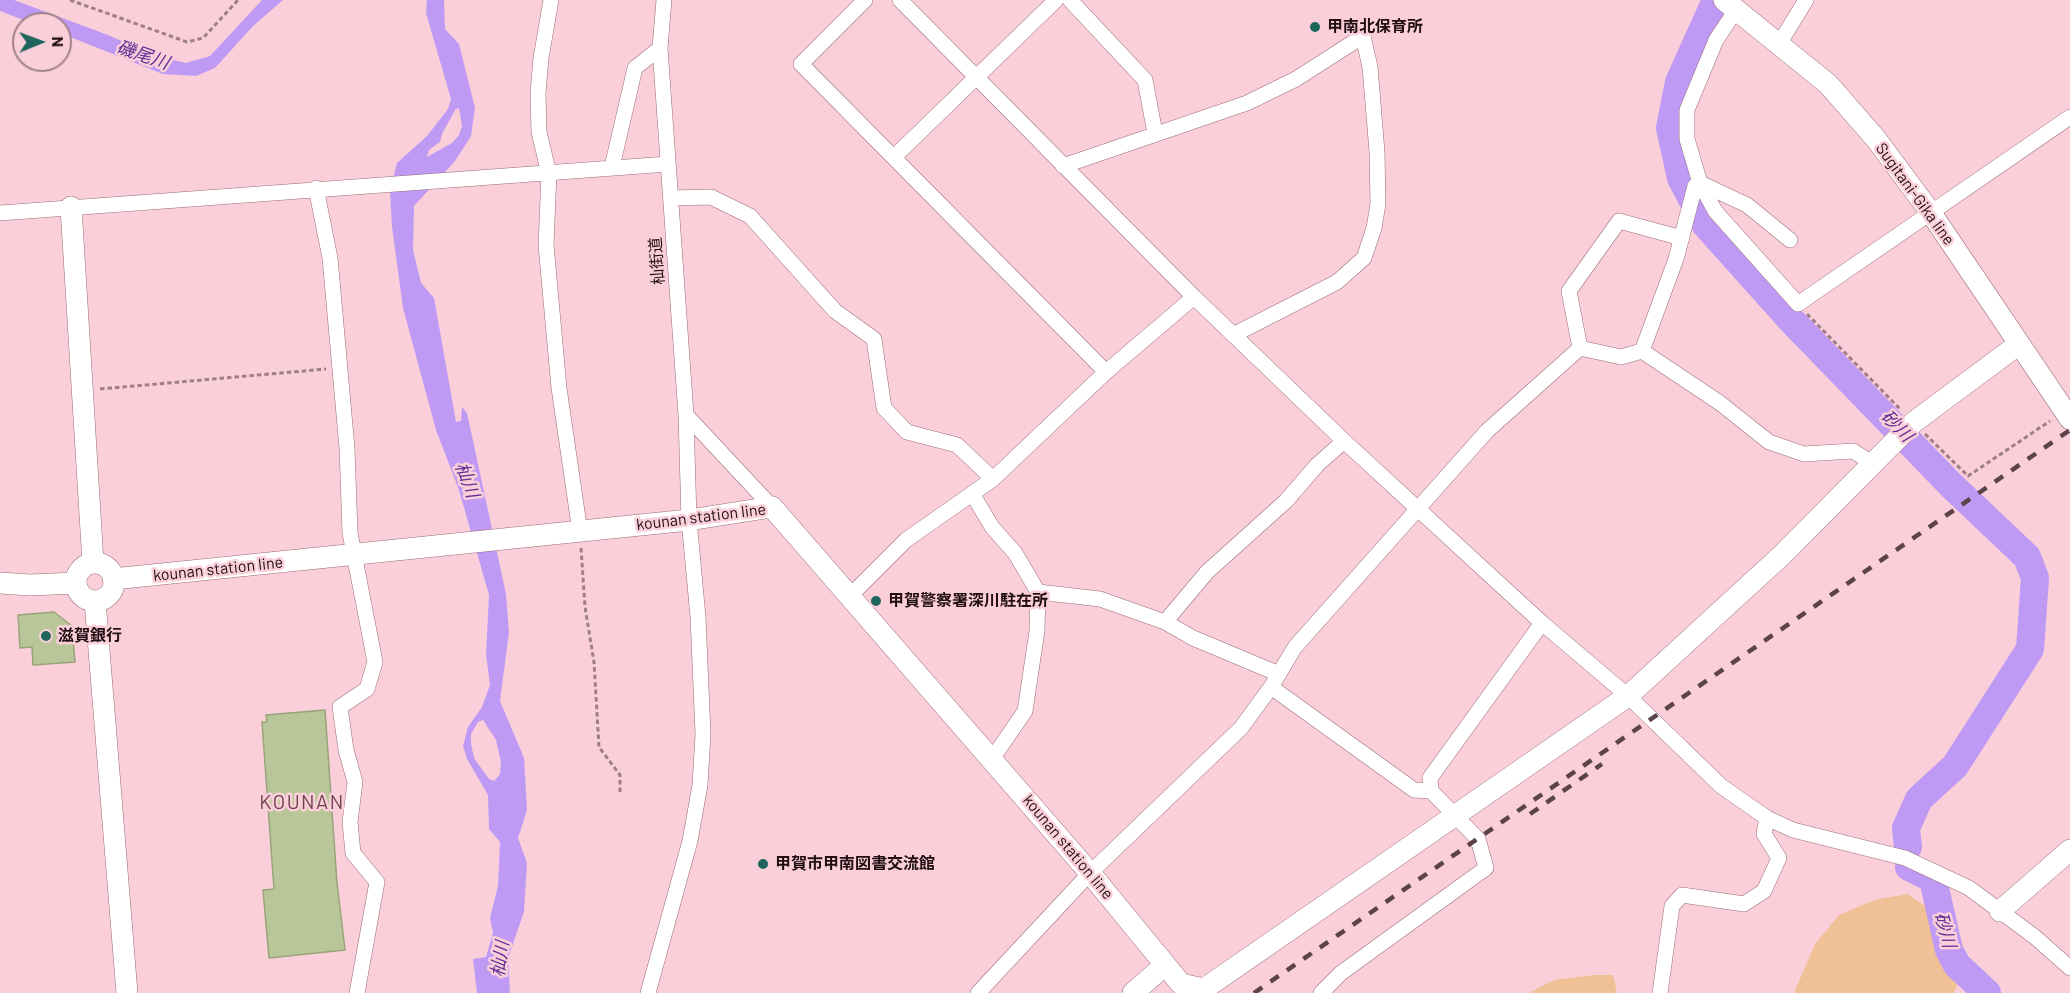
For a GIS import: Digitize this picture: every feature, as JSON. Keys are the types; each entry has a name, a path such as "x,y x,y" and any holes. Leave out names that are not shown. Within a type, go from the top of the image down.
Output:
{"main road":[{"name":"Sugitani-Gika line","path":"1729,4 1828,84 1876,139 1931,213 2070,419"},
{"path":"71,207 93,563"},
{"path":"1456,816 1628,696 1782,555 1890,444 2019,344"},
{"name":"kounan station line","path":"113,579 689,520 772,507 1090,873 1181,984 1204,988 1219,980 1456,816"},
{"path":"93,563 108,569 113,579 109,594 95,601 83,596 76,583 82,568 93,563"},
{"path":"0,583 30,585 76,583"},
{"path":"95,601 127,993"},
{"path":"2000,911 2070,850"},
{"path":"1133,993 1165,965"}],"street":[{"path":"551,0 538,93 539,132 546,174 546,245 573,532"},
{"name":"杣街道","path":"648,993 690,841 700,784 703,734 689,520 686,415 660,48 664,0"},
{"path":"865,0 801,64 1106,372"},
{"path":"900,0 1233,335 1344,441 1542,623 1628,696 1721,786 1767,818 1793,830 1905,858 1969,888 2070,968"},
{"path":"894,157 1056,0"},
{"path":"1070,0 1144,80 1155,133"},
{"path":"1779,44 1806,0"},
{"path":"1729,4 1687,110 1687,140 1697,184 1715,211 1797,304 2070,117"},
{"path":"1063,166 1247,103 1296,79 1363,36 1370,67 1377,152 1378,204 1374,228 1364,258 1337,282 1233,335"},
{"path":"612,167 635,68 660,48"},
{"path":"0,213 337,186 546,174 668,164"},
{"path":"1642,351 1682,238 1697,184"},
{"path":"1697,184 1747,205 1790,240"},
{"path":"316,188 330,258 347,448 350,533 363,554 375,662 367,689 339,707 346,750 355,782 350,822 353,853 377,882 357,993"},
{"path":"671,198 711,197 750,216 835,311 873,339 884,408 907,432 957,445 993,479"},
{"path":"1580,348 1569,291 1619,221 1682,238"},
{"path":"850,596 906,540 993,479 1106,372 1194,297"},
{"path":"1580,348 1621,357 1642,351 1720,403 1769,442 1804,454 1853,451 1872,463"},
{"path":"978,993 1090,873 1241,728 1275,681 1295,647 1487,431 1580,348"},
{"path":"686,415 772,507"},
{"path":"1165,622 1207,572 1286,501 1317,465 1344,441"},
{"path":"973,495 992,526 1015,553 1038,592 1037,631 1024,711 992,759"},
{"path":"1038,592 1100,599 1165,622 1275,681 1414,790 1431,791"},
{"path":"1322,993 1341,973 1486,868 1478,839 1431,791 1430,778 1542,623"},
{"path":"1660,993 1672,906 1682,895 1744,904 1764,891 1779,858 1764,834 1767,818"}],"path":[{"path":"70,0 187,42 202,38 238,0"},
{"path":"83,390 340,368"},
{"path":"573,532 594,662 599,747 620,775 620,794"}],"shaded area":[{"path":"1908,894 1943,919 1963,944 1963,968 1954,993 1794,993 1815,944 1839,915 1874,900"},
{"path":"1613,975 1617,993 1529,993 1554,980"}],"water":[{"path":"0,0 14,0 46,12 12,12 12,16 0,11"},
{"name":"磯尾川","path":"262,0 283,0 253,26 215,68 196,76 163,74 72,38 72,22 156,56 186,63 210,56"},
{"name":"杣川","path":"427,0 444,0 445,29 459,44 475,108 471,136 455,161 414,206 413,250 421,283 434,298 456,422 461,421 462,407 467,413 506,594 509,632 500,701 524,758 527,810 518,838 527,863 524,912 508,958 510,993 477,993 473,959 486,957 493,933 490,918 498,886 500,842 489,829 488,795 467,759 463,746 468,727 482,707 490,685 486,654 489,595 459,490 436,430 403,308 392,227 390,190 397,163 427,136 448,109 451,99 426,13","holes":["459,108 462,126 459,135 452,143 427,157 429,150 440,142 455,110","483,720 496,740 501,762 500,774 494,781 489,779 474,758 471,744 471,734 478,722"]}],"building":[{"name":"滋賀銀行","path":"54,612 72,626 75,662 33,665 32,647 20,648 18,615"},
{"path":"325,710 337,883 345,950 269,958 263,890 274,889 262,722 267,722 266,715"}],"waterway":[{"name":"砂川","path":"1716,0 1679,82 1670,128 1681,178 1705,224 1790,319 1952,486 2027,557 2035,578 2030,649 1955,766 1919,799 1906,828 1908,847"},
{"name":"砂川","path":"1909,867 1933,879 1949,950 1957,965 1987,993"}],"railway":[{"path":"1254,993 2070,430"},
{"path":"1530,814 1602,764"}],"place":[{"name":"甲南北保育所","path":"1315,27"},
{"name":"甲賀警察署深川駐在所","path":"876,601"},
{"name":"滋賀銀行","path":"46,636"},
{"name":"甲賀市甲南図書交流館","path":"763,864"}],"district":[{"name":"KOUNAN","path":"302,802"}]}
